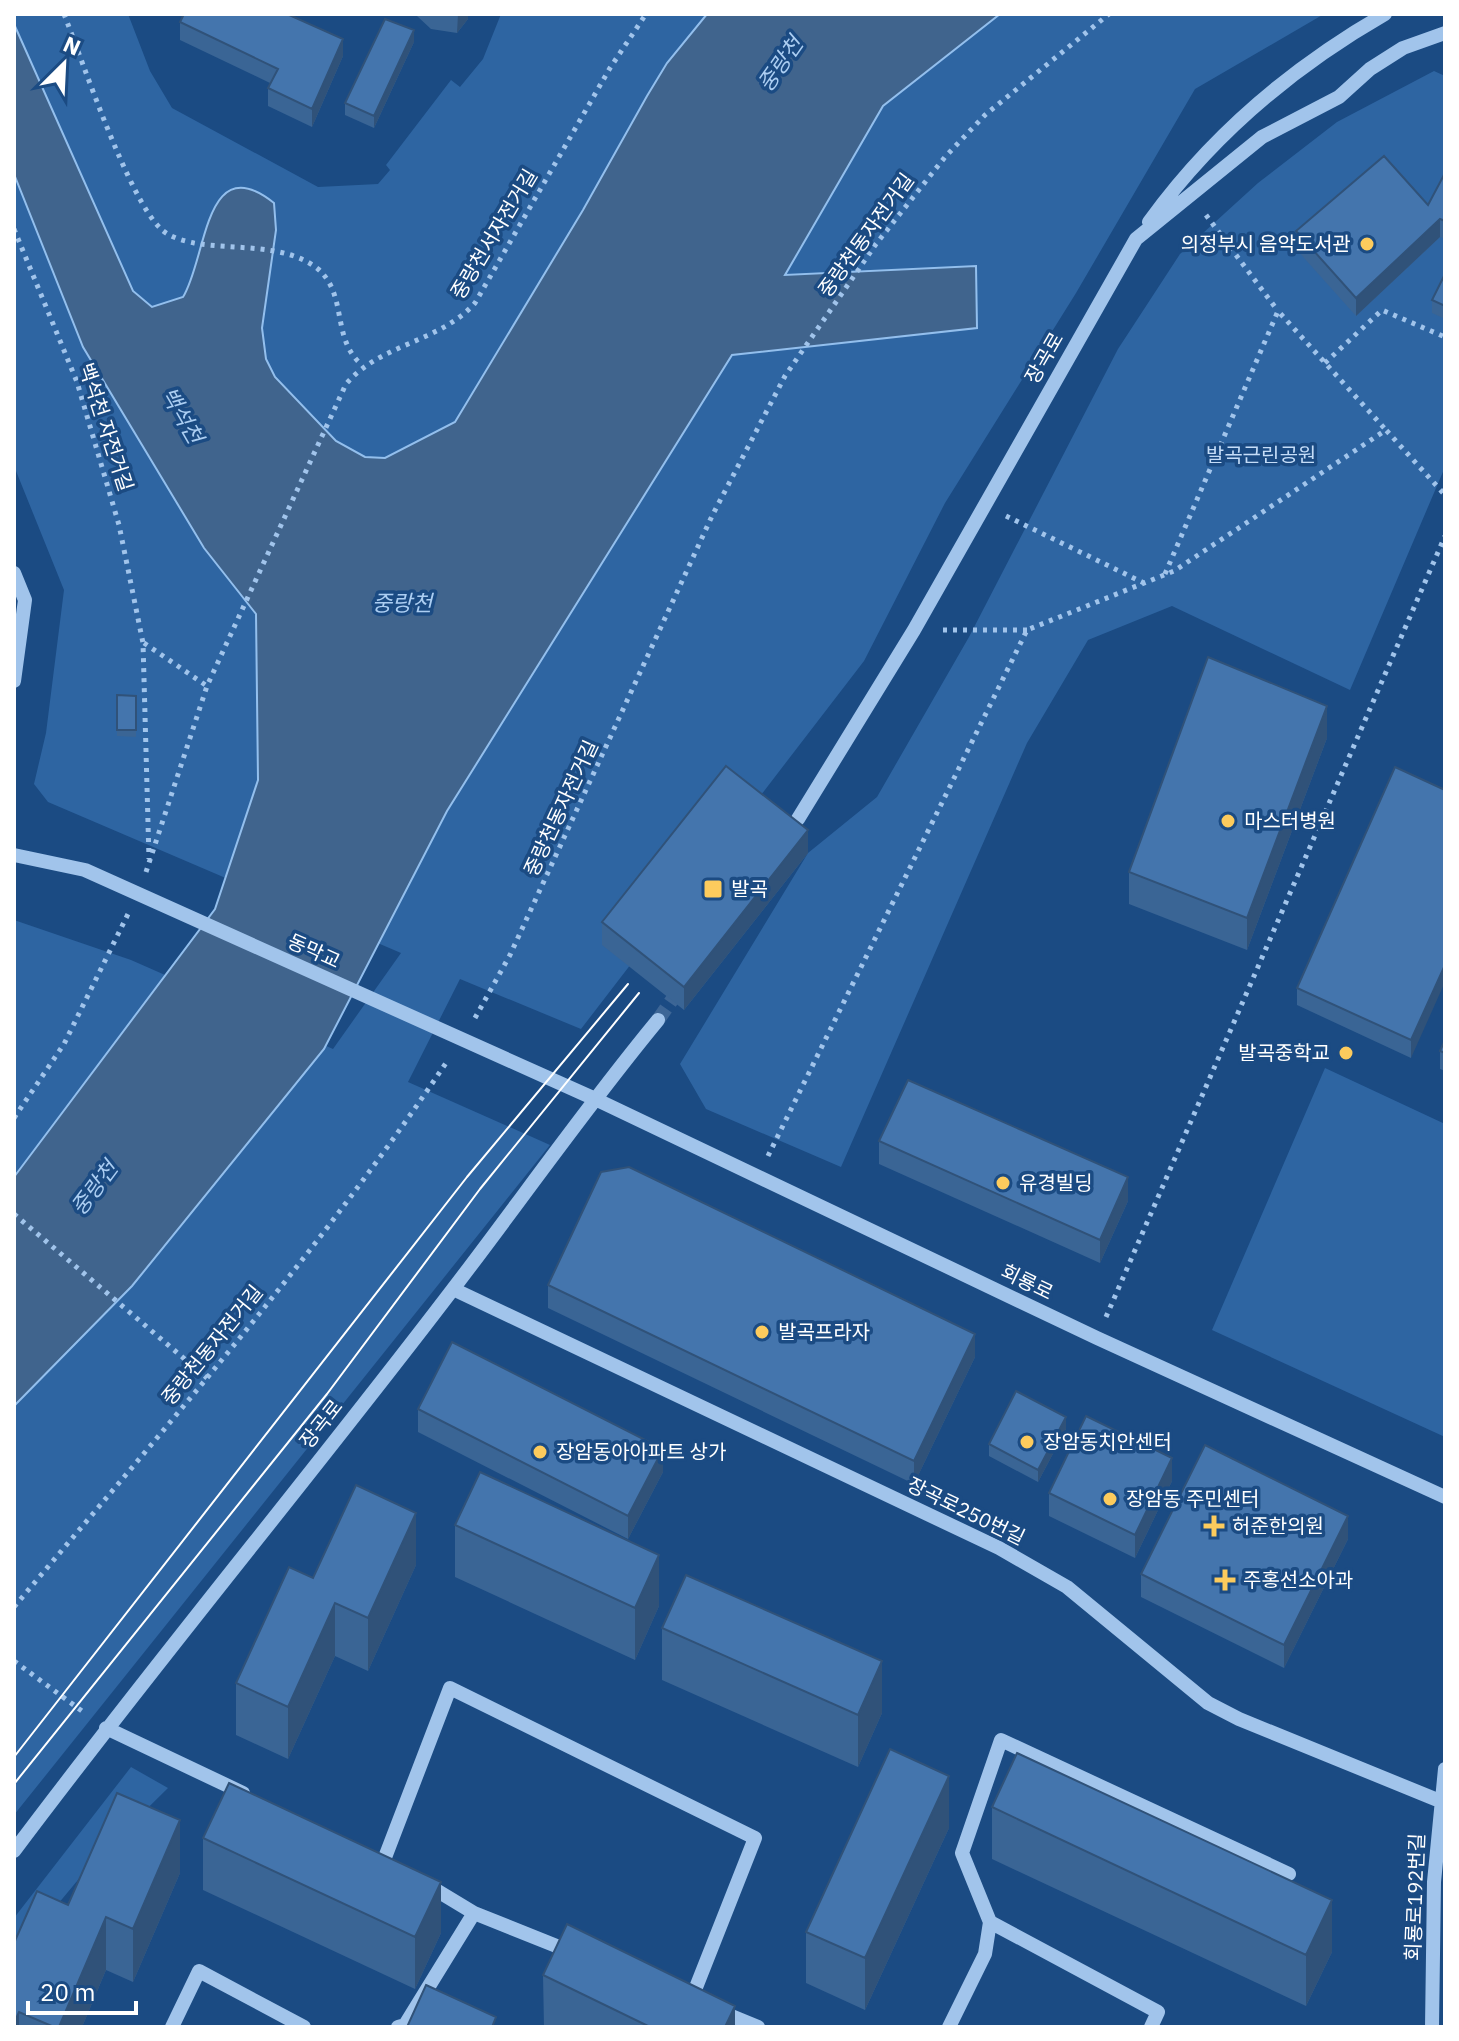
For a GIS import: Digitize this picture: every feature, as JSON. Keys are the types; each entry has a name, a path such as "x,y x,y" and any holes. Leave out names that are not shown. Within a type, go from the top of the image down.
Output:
{"street":[{"path":"1136,239 1183,176 1240,118 1284,79 1385,14"},
{"name":"장곡로","path":"798,819 914,630 1136,239 1262,137 1339,97 1387,58 1426,37 1445,33"},
{"path":"14,573 25,600 14,681"},
{"name":"동막교","path":"14,855 85,870 593,1098"},
{"name":"장곡로","path":"14,1851 106,1728 453,1289 593,1098 658,1020"},
{"name":"회룡로","path":"593,1098 1097,1338 1445,1497"},
{"name":"장곡로250번길","path":"453,1289 999,1548 1067,1587 1208,1703 1239,1719 1440,1801"},
{"path":"590,1959 474,1913 390,1864 450,1688 755,1838 684,1997 758,2027"},
{"path":"106,1728 259,1801"},
{"path":"949,2027 985,1954 990,1922 962,1853 1001,1740 1289,1874"},
{"name":"회룡로192번길","path":"1432,2027 1440,1801 1445,1769"},
{"path":"398,2027 405,2025 474,1913"},
{"path":"990,1922 1158,2012 1151,2027"},
{"path":"172,2027 199,1971 304,2027"}],"path":[{"path":"64,14 143,204 163,231 192,243 278,253 299,259 326,277 338,306 343,342 350,355 362,365"},
{"name":"중랑천서자전거길","path":"226,641 346,384 362,365 448,325 475,303 610,68 646,14"},
{"name":"중랑천동자전거길","path":"468,1031 510,955 712,516 785,376 876,244 921,186 985,115 1108,14"},
{"path":"1191,195 1278,311 1445,495"},
{"name":"백석천 자전거길","path":"14,229 77,382 119,525 143,643 149,864"},
{"path":"1325,363 1382,310 1445,337"},
{"path":"1165,575 1278,311"},
{"path":"914,630 1027,630 1165,575 1386,430"},
{"path":"985,506 1145,583"},
{"path":"1097,1338 1445,536"},
{"path":"759,1175 1027,630"},
{"path":"143,643 207,686"},
{"name":"중랑천동자전거길","path":"14,1607 207,1378 361,1185 450,1057"},
{"path":"14,1214 207,1378"},
{"path":"14,1661 106,1728"}],"green space":[{"path":"14,14 128,14 150,71 172,108 318,187 378,184 390,170 386,165 451,80 460,87 483,59 501,14 1324,14 1195,89 1076,293 945,503 864,661 581,1029 460,979 408,1082 550,1145 14,1815 14,920 131,960 333,1049 401,953 48,802 34,784 46,733 64,590 14,466"},
{"name":"발곡근린공원","path":"1434,71 1445,76 1445,467 1350,690 1172,606 1088,640 1027,743 841,1167 706,1109 680,1064 808,853 877,797 969,637 1118,349 1180,254 1258,183 1337,122"},
{"path":"1325,1068 1445,1124 1445,1437 1212,1330"},
{"path":"131,1767 168,1788 92,1863 14,1957 14,1918"}],"water":[{"name":"중랑천","path":"707,14 1000,14 883,106 785,275 976,266 977,328 732,355 447,811 324,1049 132,1286 14,1406 14,1177 215,909 258,780 256,614 204,548 83,347 14,174 14,24 133,291 152,307 183,297 211,215 221,198 234,189 251,189 274,203 276,230 262,328 266,359 275,377 336,441 365,457 385,458 455,422 583,210 667,63"}],"building":[{"path":"184,14 287,14 343,39 312,109 268,88 278,69 180,22"},
{"path":"385,19 414,30 374,116 345,103"},
{"name":"의정부시 음악도서관","path":"1384,156 1428,205 1445,173 1445,221 1440,219 1356,298 1296,231"},
{"path":"1445,274 1445,306 1432,300"},
{"name":"마스터병원","path":"1208,657 1327,706 1247,918 1129,872"},
{"path":"117,695 136,696 136,730 117,730"},
{"path":"726,766 808,830 684,987 602,922"},
{"path":"1395,767 1445,790 1445,965 1411,1040 1297,988"},
{"name":"유경빌딩","path":"908,1080 1128,1177 1100,1240 879,1141"},
{"name":"발곡프라자","path":"629,1167 975,1334 914,1461 548,1285 601,1172"},
{"name":"장암동아아파트 상가","path":"452,1342 663,1449 628,1516 418,1409"},
{"name":"장암동치안센터","path":"1016,1391 1066,1417 1038,1470 989,1444"},
{"name":"장암동 주민센터","path":"1086,1416 1172,1458 1135,1535 1049,1493"},
{"path":"1205,1445 1348,1516 1284,1645 1141,1574"},
{"path":"480,1472 659,1555 635,1608 455,1525"},
{"path":"356,1485 416,1513 368,1618 335,1603 288,1707 236,1683 289,1567 313,1578"},
{"path":"686,1575 882,1661 858,1715 662,1628"},
{"path":"890,1749 949,1776 865,1958 806,1932"},
{"path":"1017,1753 1332,1900 1306,1955 992,1807"},
{"path":"229,1783 441,1882 415,1937 203,1838"},
{"path":"117,1793 180,1820 133,1929 106,1917 59,2027 19,2012 14,2023 14,1943 37,1891 68,1905"},
{"path":"567,1924 735,2006 725,2027 650,2027 543,1975"},
{"path":"426,1985 496,2017 492,2027 407,2027"}],"tunnel":[{"path":"658,1020 681,987"}],"tram line":[{"path":"14,1757 467,1177 628,984"},
{"path":"14,1784 327,1394 480,1189 639,993"}],"place":[{"name":"의정부시 음악도서관","path":"1367,244"},
{"name":"마스터병원","path":"1228,821"},
{"name":"발곡","path":"713,889"},
{"name":"발곡중학교","path":"1346,1053"},
{"name":"유경빌딩","path":"1003,1183"},
{"name":"발곡프라자","path":"762,1332"},
{"name":"장암동치안센터","path":"1027,1442"},
{"name":"장암동아아파트 상가","path":"540,1452"},
{"name":"장암동 주민센터","path":"1110,1499"},
{"name":"허준한의원","path":"1214,1526"},
{"name":"주홍선소아과","path":"1225,1580"}],"water label":[{"name":"백석천","path":"182,415"}]}
